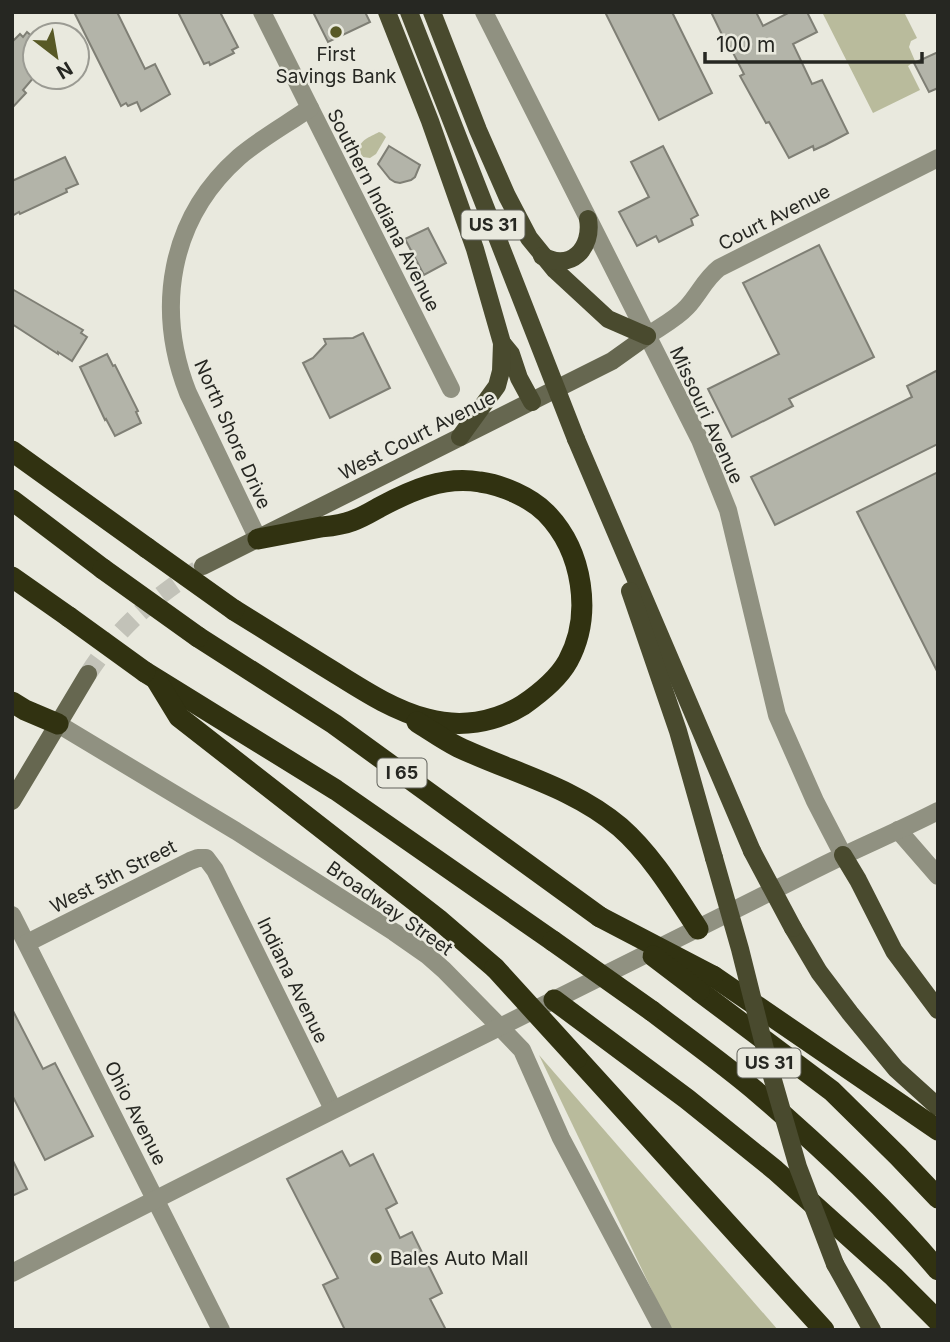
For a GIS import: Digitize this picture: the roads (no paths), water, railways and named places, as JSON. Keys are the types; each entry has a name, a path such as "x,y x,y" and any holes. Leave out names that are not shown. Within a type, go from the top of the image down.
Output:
{"highway":[{"path":"12,451 234,610 361,689 457,746 581,800 621,828 650,859 698,929"},
{"path":"258,539 351,522 420,488 461,480 495,485 521,496 546,512 561,533 573,556 580,584 582,610 577,636 567,661 554,679 532,698 512,712 488,721 456,724 429,720 399,710 361,689"},
{"name":"I 65","path":"12,500 198,637 334,724 600,917 706,983 832,1091 938,1198"},
{"name":"I 65","path":"12,577 149,674 335,790 652,1011 757,1092 841,1167 912,1239 938,1270"},
{"path":"149,674 178,717 438,919 495,968 824,1330"},
{"path":"12,702 58,724"},
{"path":"706,983 938,1130"},
{"path":"554,1000 687,1099 775,1170 894,1277 938,1321"}],"main road":[{"path":"387,12 430,121 475,248 502,343 501,371 497,386 460,437"},
{"name":"US 31","path":"410,12 576,439 752,851 819,972 896,1069 938,1107"},
{"path":"432,12 507,196 518,220 541,255 608,319 647,336"},
{"path":"541,255 555,261 576,256 588,240 588,219"},
{"name":"West Court Avenue","path":"203,566 612,361 647,336"},
{"path":"502,343 511,354 519,379 532,402"},
{"name":"US 31","path":"576,439 678,730 798,1167 835,1265 872,1330"},
{"path":"12,801 88,674"},
{"path":"843,855 894,951 938,1010"}],"street":[{"name":"Southern Indiana Avenue","path":"261,12 451,389"},
{"name":"Missouri Avenue","path":"484,12 700,440 728,510 777,715 815,801 843,855"},
{"name":"North Shore Drive","path":"258,539 181,375 172,339 172,283 187,229 216,182 242,155 310,108"},
{"name":"Court Avenue","path":"647,336 682,312 719,268 938,158"},
{"name":"Broadway Street","path":"58,724 236,831 394,932 435,962 499,1026 522,1050 561,1138 663,1330"},
{"path":"12,1273 499,1026 843,855 938,811"},
{"path":"898,830 938,876"},
{"name":"West 5th Street","path":"27,943 190,861 206,858 215,870"},
{"name":"Indiana Avenue","path":"215,870 333,1109"},
{"name":"Ohio Avenue","path":"12,915 221,1330"}],"tunnel":[{"path":"88,674 123,629 166,591 197,570"}],"place":[{"name":"First Savings Bank","path":"336,32"},
{"name":"Bales Auto Mall","path":"376,1258"}]}
